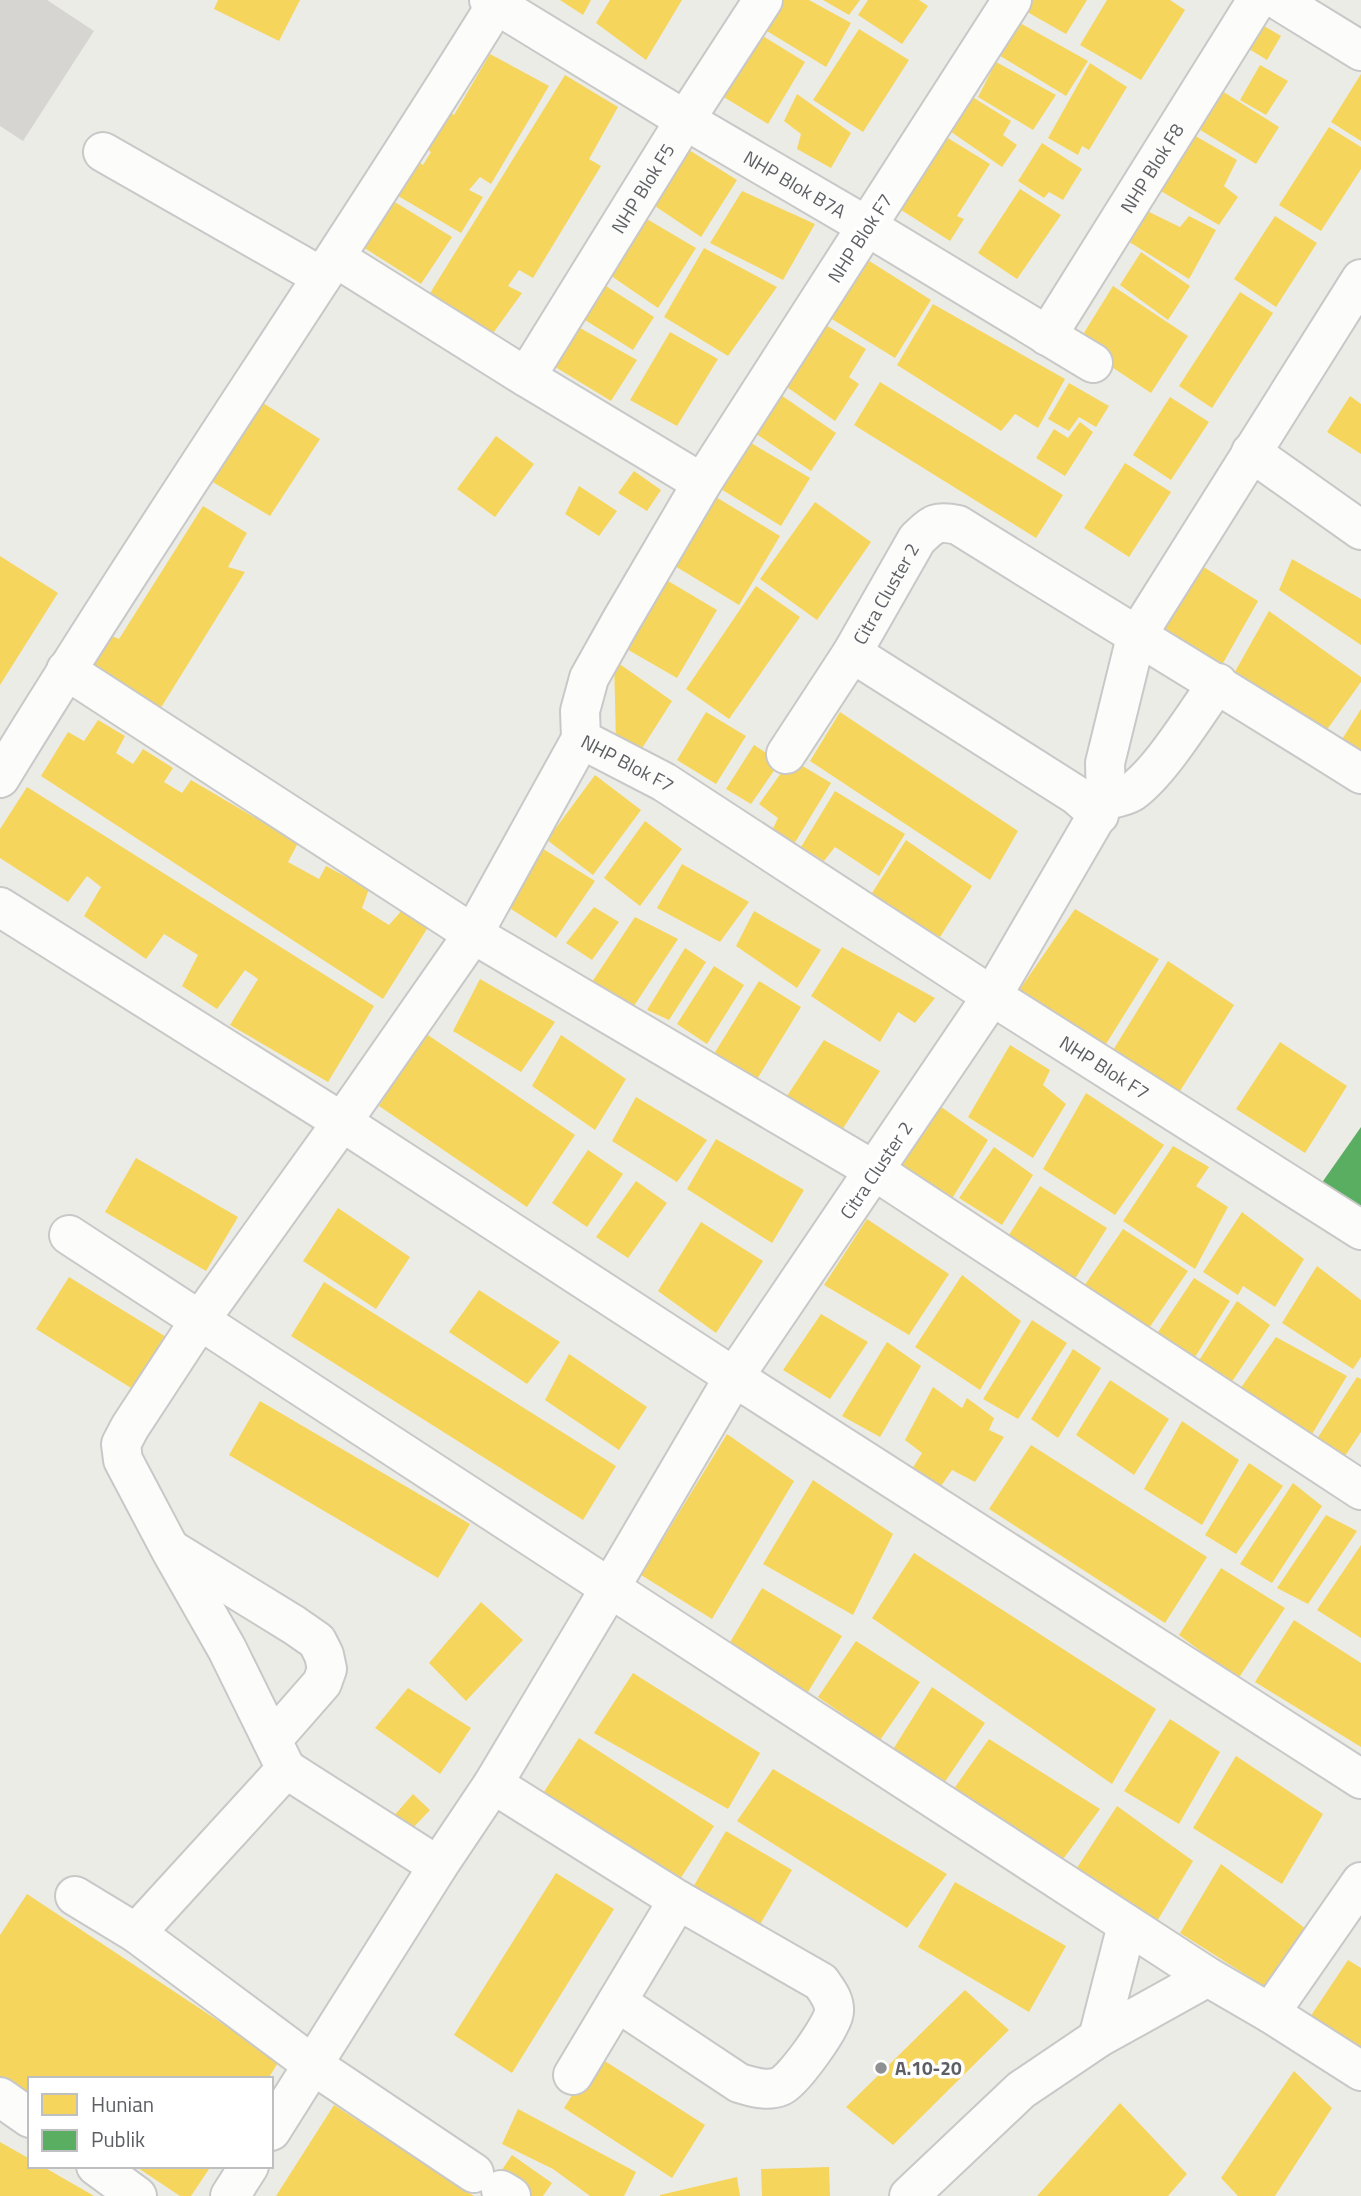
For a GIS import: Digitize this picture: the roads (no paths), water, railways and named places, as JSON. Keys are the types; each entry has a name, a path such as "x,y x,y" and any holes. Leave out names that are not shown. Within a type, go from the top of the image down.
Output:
{"street":[{"name":"NHP Blok F5","path":"526,377 762,0"},
{"name":"NHP Blok F7","path":"1012,0 702,483 589,678 580,711 581,739 664,782 992,996 1361,1230"},
{"name":"NHP Blok F8","path":"1047,336 1257,0"},
{"path":"1278,0 1361,51"},
{"name":"NHP Blok B7A","path":"495,2 685,120 1093,363"},
{"path":"0,778 66,670 329,267 495,2"},
{"path":"103,152 329,267 526,377 702,483"},
{"path":"1102,807 1105,763 1136,637 1360,283"},
{"path":"1251,452 1361,530"},
{"name":"Citra Cluster 2","path":"273,2128 438,1866 493,1784 734,1377 992,996 1102,807 1076,795 852,653 917,539 931,526 943,522 958,525 1136,637 1218,683 1361,774"},
{"path":"786,754 852,653"},
{"path":"66,670 473,934 875,1171 1357,1480"},
{"path":"1102,807 1133,791 1150,773 1218,683"},
{"path":"438,1866 279,1755 227,1649 123,1460 121,1444 201,1320 473,934 581,739"},
{"path":"0,907 342,1122 1361,1779"},
{"path":"69,1234 1127,1925 1361,2071"},
{"path":"136,1933 279,1755 322,1683 327,1669 317,1641 170,1549"},
{"path":"493,1784 678,1900 821,1982 832,1998 834,2014 804,2063 783,2086 761,2090 739,2083 617,2001"},
{"path":"1270,2013 1361,1882"},
{"path":"75,1896 136,1933 313,2065 495,2186"},
{"path":"573,2075 678,1900"},
{"path":"1098,2038 1127,1925"},
{"path":"909,2196 1021,2090 1098,2038 1208,1977"},
{"path":"0,2096 28,2117"},
{"path":"99,2168 137,2196"},
{"path":"230,2196 248,2168"}],"place":[{"name":"A.10-20","path":"881,2068"}]}
